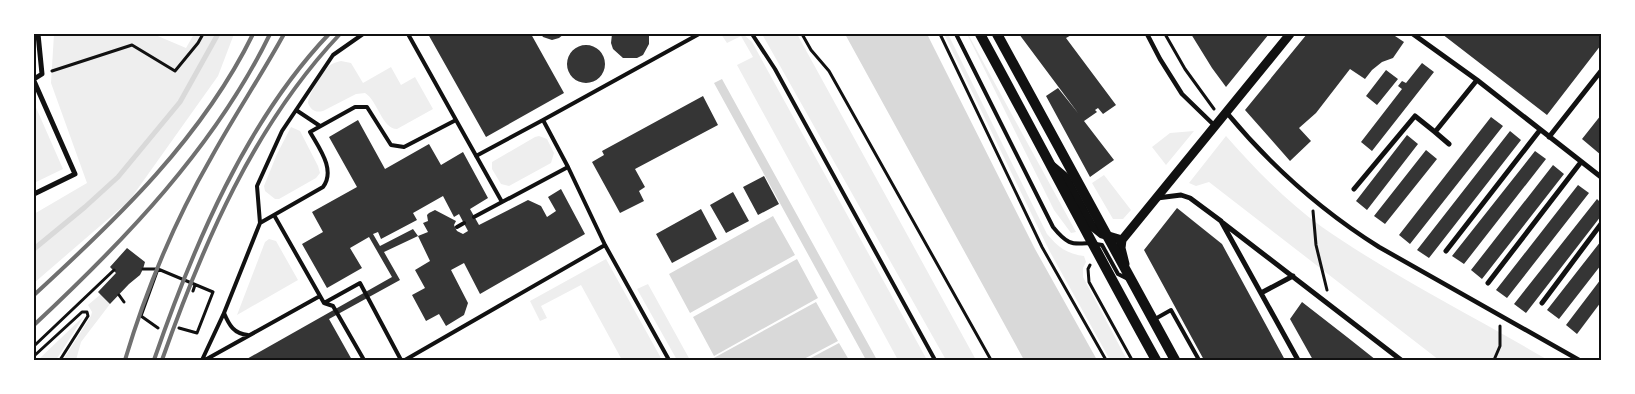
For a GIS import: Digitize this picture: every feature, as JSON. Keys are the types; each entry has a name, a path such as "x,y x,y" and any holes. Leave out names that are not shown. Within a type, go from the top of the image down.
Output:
{"main road":[{"path":"980,34 1156,360"},
{"path":"997,34 1175,360"}],"street":[{"path":"34,194 75,174 34,80 42,74 38,34"},
{"path":"1147,34 1182,94 1252,143 1290,180 1346,227 1378,247 1579,360"},
{"path":"1126,269 1121,248 1122,240 1290,34"},
{"path":"1412,34 1477,80 1601,177"},
{"path":"1549,136 1601,71"},
{"path":"1434,132 1477,80"},
{"path":"1354,189 1414,116 1449,144"},
{"path":"1446,251 1540,130"},
{"path":"1488,283 1582,162"},
{"path":"1051,165 1065,176 1096,231 1108,237 1122,240"},
{"path":"1157,198 1181,195 1190,198 1401,360"},
{"path":"1221,221 1298,360"},
{"path":"1542,303 1601,224"},
{"path":"1261,293 1293,276"}],"lane":[{"path":"203,360 260,223 257,186 282,131 333,55 363,34"},
{"path":"408,34 502,202"},
{"path":"476,156 699,34"},
{"path":"752,34 775,69 935,360"},
{"path":"956,34 1053,227 1064,240 1075,244 1091,242 1102,244 1118,274 1132,281"},
{"path":"260,223 323,187 328,176 327,167 310,132 355,107 367,107 390,145 404,147 456,120"},
{"path":"296,110 320,126"},
{"path":"543,120 568,167 605,245 669,360"},
{"path":"474,217 568,167"},
{"path":"274,215 324,303 334,306 364,360"},
{"path":"457,227 464,223"},
{"path":"324,303 360,282 403,360 605,245"},
{"path":"203,360 320,296"},
{"path":"1154,321 1171,310 1199,360"},
{"path":"224,313 230,326 235,331 250,335"},
{"path":"214,355 217,360"}],"path":[{"path":"42,74 132,45 176,71 203,34"},
{"path":"802,34 811,50 829,71 990,360"},
{"path":"940,34 1042,246 1106,360"},
{"path":"1165,34 1185,69 1221,120"},
{"path":"1313,210 1316,245 1331,305"},
{"path":"1100,258 1091,264 1088,269 1087,278 1132,360"},
{"path":"143,269 158,269 176,280 213,292 197,334 179,328"},
{"path":"158,269 141,316 158,328"},
{"path":"34,346 114,270"},
{"path":"193,291 195,285"},
{"path":"118,295 124,302"},
{"path":"34,356 82,312 87,312 88,316 60,360"},
{"path":"1494,360 1500,346 1500,326"}],"shaded area":[{"path":"54,34 153,34 186,48 194,34 234,34 218,76 129,201 34,283 34,214 87,183 51,83"},
{"path":"721,34 743,34 752,42 927,360 898,360 737,65 753,57 741,36 727,43"},
{"path":"762,34 797,34 976,360 946,360"},
{"path":"845,34 927,34 1035,249 1097,360 1024,360"},
{"path":"944,34 948,34 1047,234 1063,249 1073,254 1084,256 1086,262 1083,268 1083,277 1127,360 1110,360 1049,250"},
{"path":"967,34 1076,232 1071,233 1054,210"},
{"path":"341,61 351,63 363,83 391,67 401,85 415,77 433,109 397,129 392,128 384,120 365,93 356,94 323,111 318,112 314,110 308,103 313,89 329,66"},
{"path":"722,79 877,360 866,360 714,83"},
{"path":"34,103 63,169 34,183"},
{"path":"291,127 300,131 320,173 316,178 279,199 275,199 265,191 264,186"},
{"path":"1194,131 1166,165 1152,147 1170,133"},
{"path":"539,136 547,139 554,153 551,163 509,186 501,184 492,169 492,162"},
{"path":"1226,136 1271,184 1322,227 1377,263 1548,360 1439,360 1209,182 1196,186 1189,183"},
{"path":"1104,175 1131,210 1123,219 1113,219 1092,183"},
{"path":"773,216 795,255 690,313 669,274"},
{"path":"269,239 276,241 298,280 237,315 265,242"},
{"path":"606,259 662,360 622,360 581,285 541,306 547,318 540,321 530,301"},
{"path":"797,259 818,298 714,356 693,317"},
{"path":"648,284 690,360 677,360 637,289"},
{"path":"101,294 110,304 81,342 76,360 63,360 91,316 92,312 88,305"},
{"path":"816,302 838,341 802,360 712,360 712,359"},
{"path":"84,316 56,360 38,360"},
{"path":"839,343 849,360 807,360"}],"building":[{"path":"428,34 531,34 564,93 486,137"},
{"path":"541,34 564,34 552,40 543,37"},
{"path":"612,34 649,34 649,44 643,55 637,58 623,58 613,49 611,43"},
{"path":"1019,34 1073,34 1066,38 1116,105 1103,114 1098,108 1095,110 1097,112 1084,121 1114,160 1090,177 1046,96 1058,88 1078,113"},
{"path":"1191,34 1269,34 1226,87"},
{"path":"1307,34 1392,34 1404,42 1393,58 1382,62 1365,79 1350,69 1316,113 1299,128 1311,141 1290,161 1245,110"},
{"path":"1442,34 1601,34 1601,45 1547,115"},
{"path":"586,45 600,50 605,64 600,78 586,83 572,78 567,64 572,50"},
{"path":"1422,63 1434,72 1372,151 1361,142 1402,89 1398,86 1402,81 1406,83"},
{"path":"1386,70 1398,79 1377,105 1366,96"},
{"path":"703,96 718,125 635,169 645,187 639,191 644,201 620,213 592,162 604,155 602,151"},
{"path":"1601,115 1601,155 1582,139"},
{"path":"1491,117 1503,126 1410,244 1399,235"},
{"path":"358,120 385,169 429,144 441,165 463,152 488,198 470,209 479,225 528,200 541,206 547,217 556,211 548,197 561,189 585,234 480,294 464,263 451,270 468,303 464,315 446,326 439,314 426,321 412,295 425,288 415,270 430,261 418,236 384,252 400,280 329,319 352,360 245,360 392,277 369,237 350,248 362,268 327,288 302,244 323,232 312,212 357,187 329,137","holes":["443,196 454,217 459,214 468,231 463,234 457,231 454,225 456,221 435,210 427,215 428,221 423,223 428,232 418,236 413,229 380,246 373,234 378,232 381,239 417,220 413,213"]},
{"path":"1510,131 1521,140 1429,258 1417,250"},
{"path":"1407,135 1418,144 1367,210 1356,201"},
{"path":"1426,150 1437,159 1385,224 1374,216"},
{"path":"1535,151 1546,159 1464,264 1452,256"},
{"path":"1553,165 1564,174 1482,279 1471,270"},
{"path":"764,176 779,204 758,215 743,187"},
{"path":"1578,185 1589,193 1507,298 1496,290"},
{"path":"733,192 749,221 726,233 710,205"},
{"path":"1597,199 1601,203 1601,216 1526,313 1514,304"},
{"path":"1177,208 1222,244 1285,360 1204,360 1144,250"},
{"path":"701,209 717,239 672,263 656,234"},
{"path":"1601,241 1601,265 1559,319 1547,310"},
{"path":"127,248 145,262 143,269 140,275 110,304 98,292 116,273 110,267"},
{"path":"1601,279 1601,302 1577,334 1566,325"},
{"path":"1302,302 1376,360 1313,360 1290,319"}],"waterway":[{"path":"34,249 118,177 180,102 218,34"}],"railway":[{"path":"34,295 127,206 156,175 209,108 253,34"},
{"path":"34,325 102,260 166,190 223,115 248,75 270,34"},
{"path":"125,360 152,282 185,207 220,142 284,34"},
{"path":"154,360 169,317 205,230 247,146 299,68 329,34"},
{"path":"162,360 195,273 234,188 282,107 309,69 340,34"}]}
